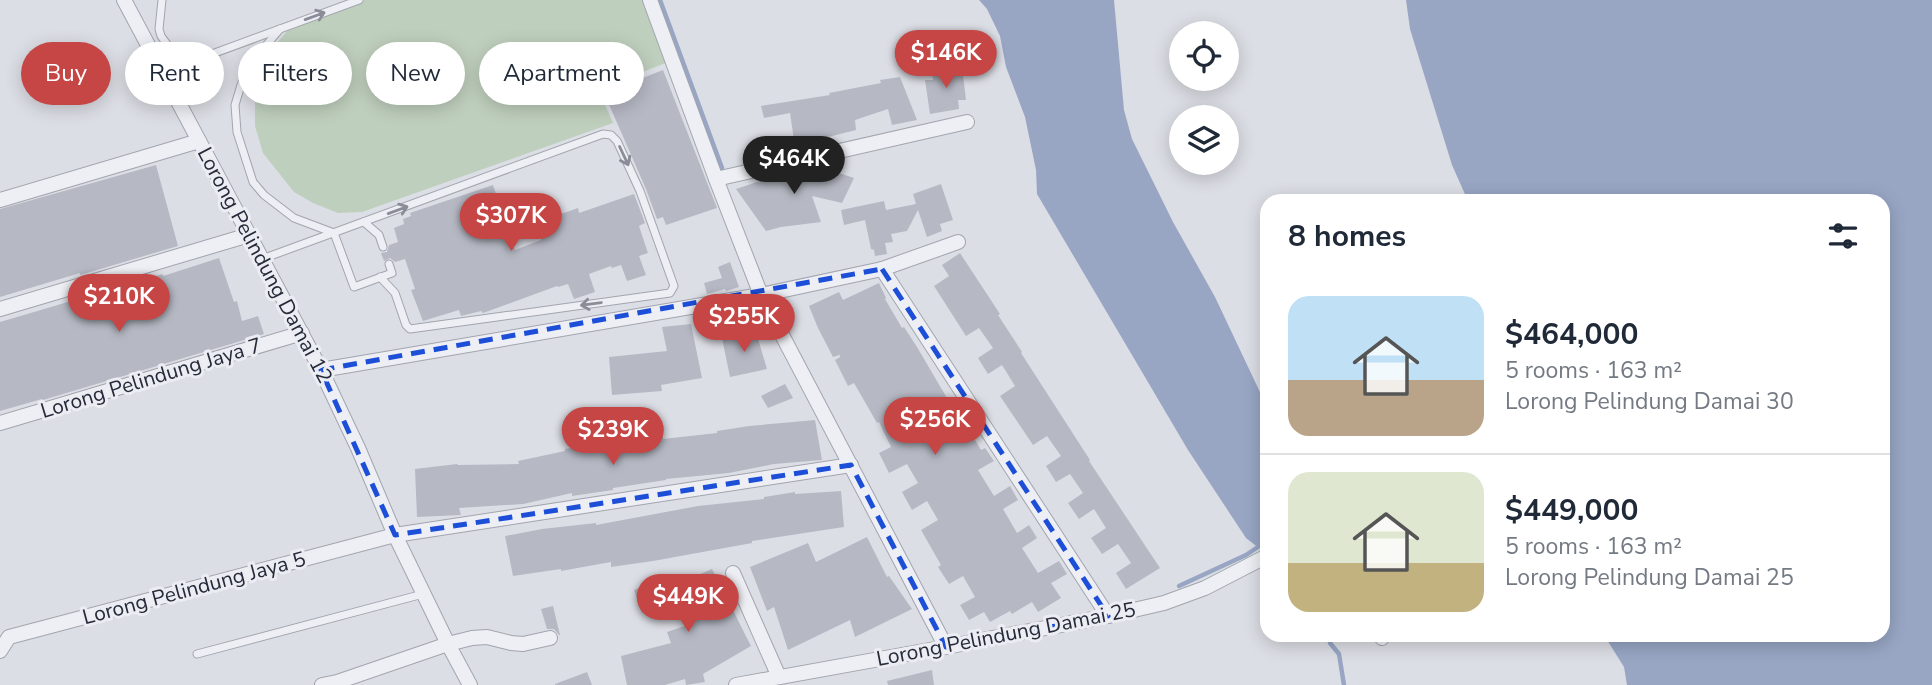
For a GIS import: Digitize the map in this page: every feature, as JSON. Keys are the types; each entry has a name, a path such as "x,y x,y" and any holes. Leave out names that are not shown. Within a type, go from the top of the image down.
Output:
{"street":[{"name":"Lorong Pelindung Damai 12","path":"124,0 146,42"},
{"path":"650,0 761,295 946,647"},
{"name":"Lorong Pelindung Damai 12","path":"180,105 321,370 395,535 447,644 470,685"},
{"path":"716,179 967,122"},
{"path":"0,200 199,141"},
{"path":"0,309 249,235"},
{"path":"321,370 761,295 882,269 958,242"},
{"path":"882,269 1108,616"},
{"name":"Lorong Pelindung Jaya 7","path":"0,423 302,333"},
{"name":"Lorong Pelindung Jaya 5","path":"0,651 9,637 395,535 851,465"},
{"name":"Lorong Pelindung Damai 25","path":"736,685 1108,616 1164,603 1205,588 1260,560"},
{"path":"733,573 779,677"},
{"path":"332,684 447,644 480,637 523,644 550,638"}],"lane":[{"path":"162,0 159,29 165,42"},
{"path":"224,50 359,0"},
{"path":"280,29 250,64 241,85 235,105 237,132 253,182 264,195 294,219 334,233"},
{"path":"262,259 603,134 611,135 617,141 640,191 674,286 670,293 410,329 406,325 395,293 380,278"},
{"path":"364,222 379,235 383,247"},
{"path":"334,233 354,287 392,273 389,264"},
{"path":"197,654 423,594"}],"highlighted area":[{"path":"882,269 1108,616 946,647 851,465 395,535 321,370"}],"green space":[{"path":"361,0 646,0 671,61 644,71 644,42 479,42 479,105 605,105 613,123 362,212 338,213 294,192 263,153 255,126 255,105 352,105 352,42 278,42 292,25"}],"water":[{"path":"979,0 1114,0 1124,110 1132,139 1173,222 1215,297 1260,392 1260,547 1246,538 1188,450 1037,194 1036,170 1025,117 1006,67 1000,36 987,9"},
{"path":"1406,0 1932,0 1932,685 1627,685 1624,667 1608,642 1890,642 1890,194 1465,194 1452,165 1410,29"}],"building":[{"path":"962,67 966,100 958,100 959,109 930,114 925,80 933,80 932,70"},
{"path":"663,70 717,208 666,225 663,217 657,219 609,105 644,105 644,77"},
{"path":"900,77 917,120 892,125 888,109 855,120 856,130 828,137 830,143 806,149 806,140 794,140 790,113 764,118 761,106 830,95 829,93"},
{"path":"156,165 178,246 0,297 0,209"},
{"path":"818,166 854,178 842,203 812,196 821,222 766,231 736,189 763,180"},
{"path":"941,184 953,220 940,224 942,231 927,237 918,210 907,231 891,234 893,242 885,243 887,254 875,256 865,220 844,225 841,210 884,201 886,210 916,204 913,194"},
{"path":"493,185 515,250 541,240 535,223 578,208 579,213 634,194 645,223 639,226 648,253 639,256 646,275 627,281 621,265 611,266 589,274 595,292 574,299 568,284 483,313 481,311 461,316 459,310 423,321 411,290 415,289 405,259 395,262 390,258 384,261 381,253 387,252 389,245 398,242 394,228 404,224 403,219 411,216 410,213"},
{"path":"960,253 1089,461 1160,568 1126,589 1116,573 1131,563 1118,544 1102,554 1091,538 1106,528 1094,509 1079,519 1068,503 1083,493 1070,474 1056,482 1046,466 1061,456 1047,436 1033,445 1000,396 1015,386 1002,365 988,374 978,358 993,348 979,328 966,336 934,286 949,276 942,265"},
{"path":"219,258 234,302 237,301 242,321 258,316 264,334 0,411 0,322"},
{"path":"730,262 739,287 707,294 704,283 722,278 718,267"},
{"path":"879,283 902,328 904,327 917,347 954,410 956,408 981,450 985,448 994,461 978,470 994,496 1010,486 1018,500 1003,509 1017,533 1029,525 1037,538 1022,548 1038,573 1059,561 1067,574 1051,583 1061,598 1038,612 1032,602 1012,614 1010,611 990,622 984,612 969,620 960,605 975,597 963,576 949,584 921,530 938,520 927,501 912,510 902,492 918,483 907,464 889,473 879,453 891,447 879,422 877,423 854,383 848,386 835,360 840,355 833,357 818,328 809,306 839,292 843,300"},
{"path":"691,324 702,378 661,385 662,391 612,395 609,357 667,351 662,327"},
{"path":"756,332 767,369 730,377 722,338"},
{"path":"785,384 793,398 768,408 761,396"},
{"path":"815,420 822,460 666,479 613,490 572,496 572,493 523,504 459,508 461,515 417,517 415,469 457,464 519,464 518,461 565,449 614,441 613,439 663,435 663,439 717,433 749,426"},
{"path":"841,491 844,527 611,567 611,562 513,576 505,536 542,529 596,525 795,492"},
{"path":"867,537 887,577 889,576 912,609 855,637 850,620 788,650 774,607 767,611 750,567 808,543 816,562"},
{"path":"712,569 751,646 703,674 705,682 686,685 685,679 665,685 627,685 621,656 671,643 667,632 685,626 675,602 642,613 634,590 657,582 662,591"},
{"path":"553,606 560,635 554,629 547,629 541,609"},
{"path":"932,670 934,685 888,685 887,681"},
{"path":"587,672 592,685 555,685 555,684"}],"waterway":[{"path":"660,0 722,168"},
{"path":"1179,586 1258,547"},
{"path":"1330,642 1339,654 1344,685"}]}
